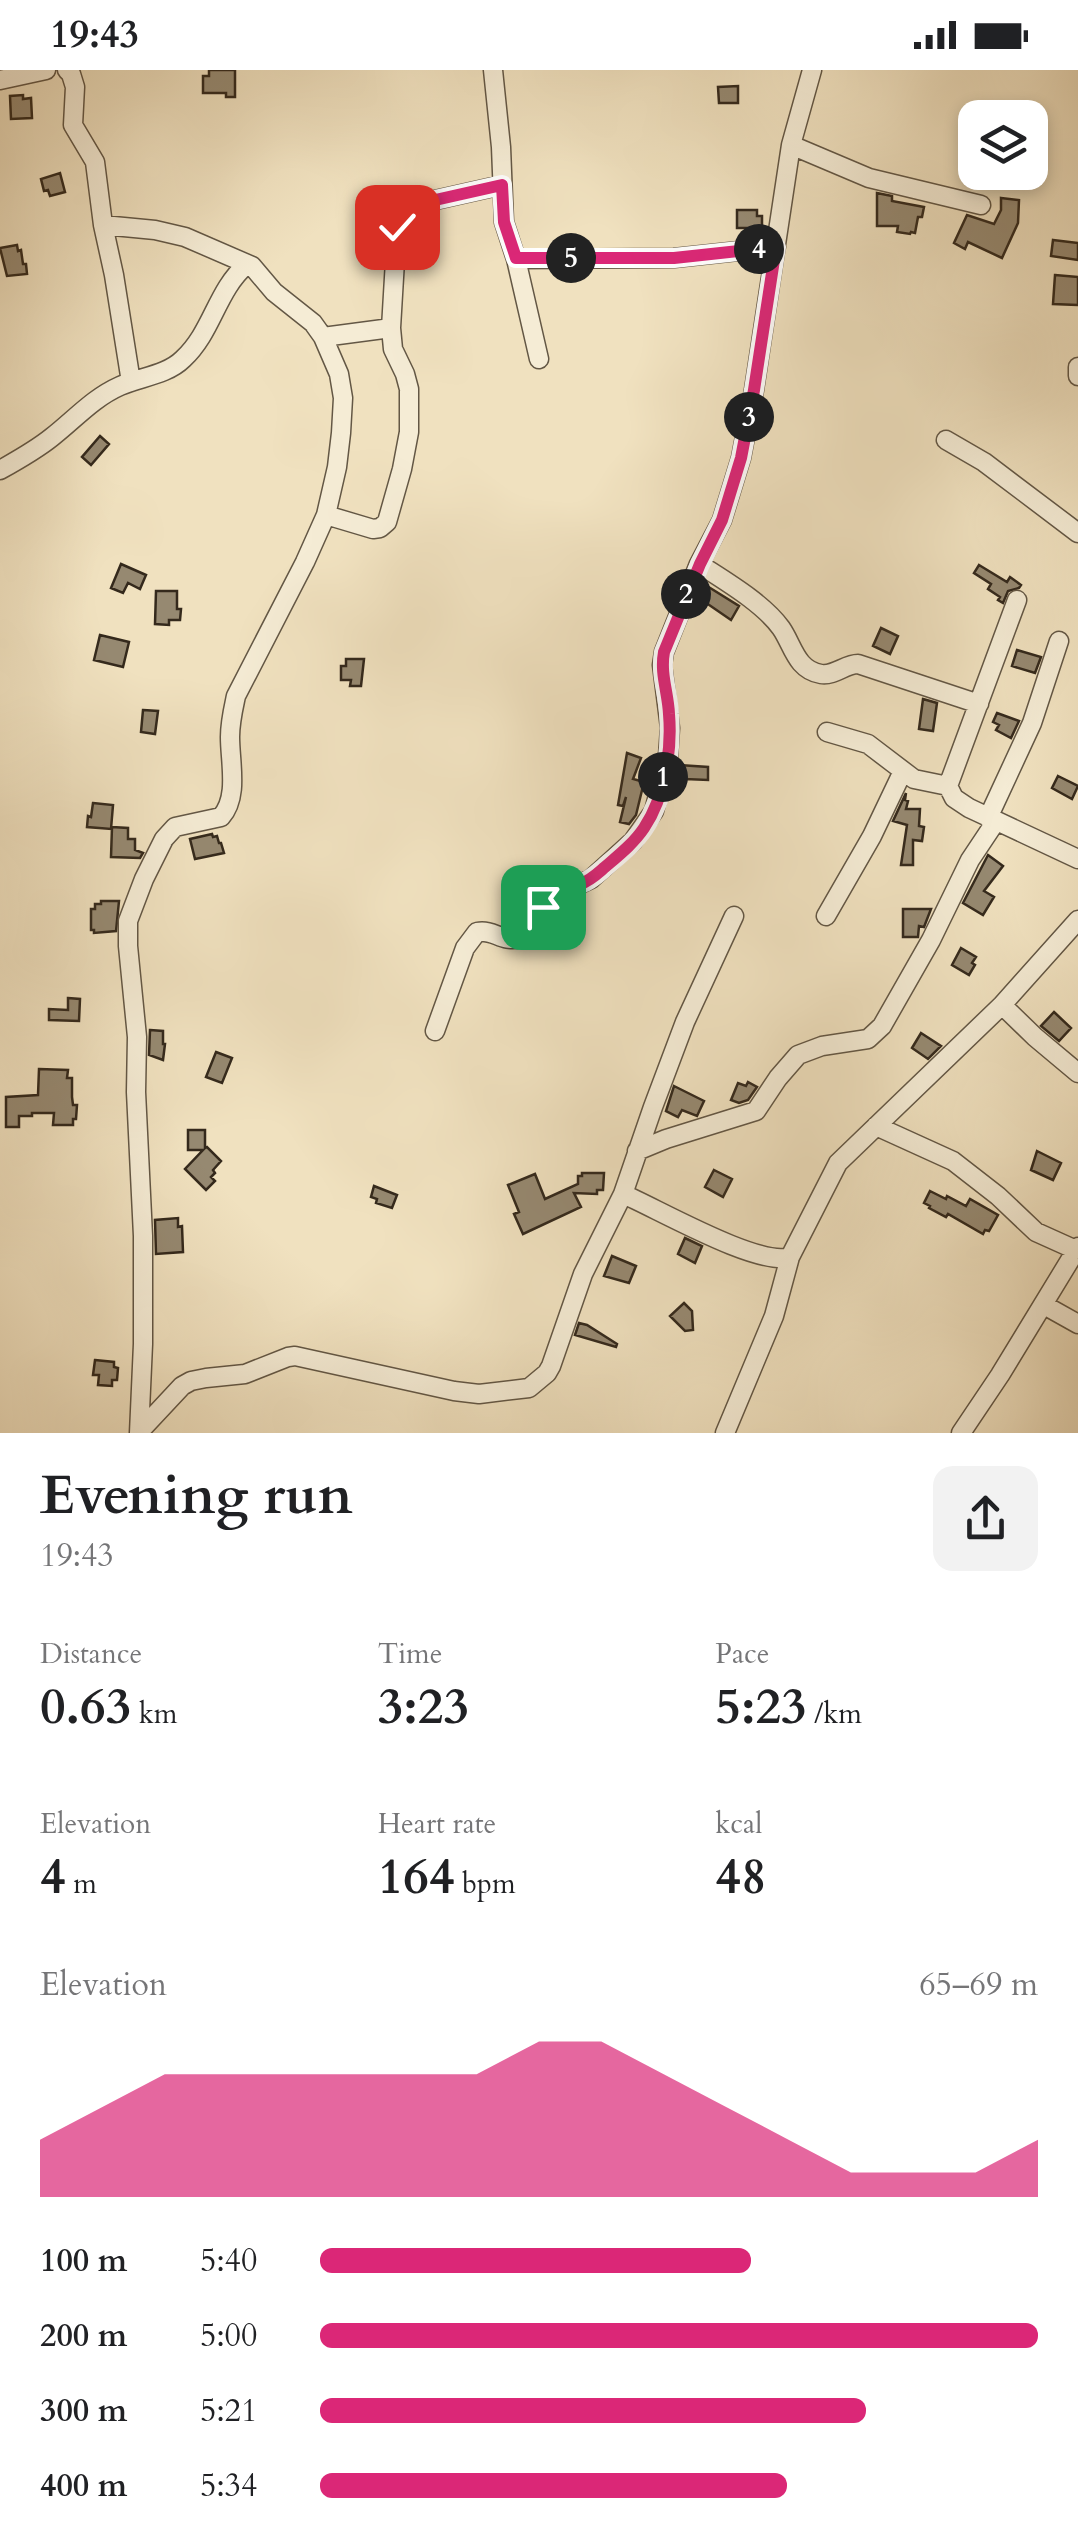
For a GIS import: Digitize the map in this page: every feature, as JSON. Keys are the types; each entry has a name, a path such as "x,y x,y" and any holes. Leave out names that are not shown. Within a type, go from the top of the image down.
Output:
{"street":[{"path":"2,76 46,70"},
{"path":"67,70 75,87 72,125 94,162 131,382"},
{"path":"493,70 504,222 539,359"},
{"path":"435,1030 465,948 477,932 490,932 505,940 521,938 548,895 591,879 633,841 654,811 670,728 662,665 664,652 722,520 741,458 792,145 812,70"},
{"path":"792,145 868,178 980,205"},
{"path":"326,514 380,528 387,522 402,469 410,406 405,374 393,349 390,328 397,227 402,213 413,205 502,185"},
{"path":"103,225 184,237 257,271 313,323 339,374 343,398 337,467 326,514 236,696 231,717 232,780 228,807 221,817 176,826 164,838 128,921 143,1236 139,1432"},
{"path":"516,258 674,258 776,247"},
{"path":"0,470 50,439 94,399 182,361 205,332 227,285 247,264"},
{"path":"323,338 390,328"},
{"path":"1078,366 1078,376"},
{"path":"946,440 984,462 1078,532"},
{"path":"700,564 772,617 797,660 812,670 828,674 858,664 979,704"},
{"path":"1016,600 948,786 954,798 992,820 1078,859"},
{"path":"637,1151 756,1110 790,1062 807,1050 862,1042 882,1026 992,820 1032,722 1059,641"},
{"path":"827,732 868,744 921,782 948,786"},
{"path":"826,916 872,836 902,771"},
{"path":"139,1432 191,1381 234,1377 288,1357 480,1394 529,1388 547,1373 583,1274 623,1194 686,1022 734,916"},
{"path":"725,1433 774,1316 790,1257 838,1163 1002,1005 1078,920"},
{"path":"1002,1005 1078,1073"},
{"path":"876,1126 953,1161 1036,1232 1077,1248 961,1433"},
{"path":"623,1194 744,1250 774,1259 790,1257"},
{"path":"1044,1304 1078,1324"}],"building":[{"path":"209,70 235,70 235,97 203,93 203,76 209,76"},
{"path":"738,86 738,103 719,103 718,87"},
{"path":"23,95 23,99 31,98 32,118 11,119 10,96"},
{"path":"60,173 65,192 50,196 41,179"},
{"path":"877,193 892,196 892,201 924,207 915,233 897,232 898,226 877,226"},
{"path":"1001,198 1019,200 1018,223 1002,258 968,242 965,249 954,243 967,215 994,224 1001,210"},
{"path":"737,210 757,210 757,216 762,216 762,228 737,228"},
{"path":"1053,240 1078,243 1078,260 1051,256"},
{"path":"17,245 27,274 7,276 0,248"},
{"path":"1055,275 1078,277 1078,305 1053,304"},
{"path":"100,436 109,444 91,465 82,457"},
{"path":"121,564 146,575 140,589 128,583 123,593 111,588"},
{"path":"979,565 1007,582 1010,577 1021,585 1008,591 1003,603 988,589 991,584 974,573"},
{"path":"707,586 739,606 731,620 699,598"},
{"path":"156,591 177,591 180,620 169,620 169,625 155,624"},
{"path":"881,628 898,636 890,654 873,646"},
{"path":"100,635 129,642 123,667 94,660"},
{"path":"1017,650 1041,657 1035,673 1012,666"},
{"path":"346,659 364,659 361,686 350,686 351,680 341,680 341,666 346,666"},
{"path":"923,699 937,703 933,731 919,729"},
{"path":"143,710 158,711 155,734 141,732"},
{"path":"997,713 1019,721 1011,738 996,730 999,725 993,722"},
{"path":"627,753 641,758 633,779 644,782 636,815 629,824 620,822 626,797 623,806 618,805"},
{"path":"679,765 708,767 708,780 685,779 682,790 673,788"},
{"path":"1058,776 1078,786 1072,799 1052,788"},
{"path":"906,793 906,809 920,809 919,826 924,827 922,841 913,840 913,865 901,865 907,825 893,821"},
{"path":"93,803 113,805 111,829 87,827"},
{"path":"112,827 128,828 128,839 135,839 135,850 143,853 140,858 111,857"},
{"path":"217,836 224,853 195,859 190,839"},
{"path":"988,855 1003,866 984,891 994,897 983,915 963,903"},
{"path":"101,901 119,901 116,931 91,930 91,909"},
{"path":"903,909 931,909 924,927 919,926 918,937 903,937"},
{"path":"961,948 976,957 969,975 952,965"},
{"path":"68,998 80,999 79,1021 49,1020 49,1009 68,1010"},
{"path":"1054,1012 1071,1028 1059,1041 1041,1026"},
{"path":"150,1030 163,1031 163,1060 149,1055"},
{"path":"921,1033 941,1046 928,1059 912,1048"},
{"path":"216,1052 232,1058 222,1083 206,1077"},
{"path":"39,1069 68,1070 73,1105 77,1105 73,1125 53,1125 54,1113 32,1113 19,1116 19,1127 6,1127 6,1097 38,1095"},
{"path":"748,1082 757,1087 748,1100 731,1100 738,1083 746,1086"},
{"path":"674,1086 704,1101 697,1116 682,1110 678,1117 666,1111"},
{"path":"188,1130 205,1130 205,1148 221,1161 213,1170 211,1177 215,1181 206,1190 185,1169 203,1150 188,1150"},
{"path":"1037,1151 1061,1163 1053,1180 1031,1170"},
{"path":"714,1170 732,1179 723,1197 705,1187"},
{"path":"582,1173 604,1173 603,1190 597,1190 597,1194 574,1193 581,1207 523,1234 508,1185 535,1174 545,1199 578,1184"},
{"path":"374,1186 397,1195 392,1208 371,1197"},
{"path":"930,1191 966,1206 970,1199 998,1215 983,1234 929,1208 924,1203"},
{"path":"178,1218 183,1252 156,1254 155,1220"},
{"path":"685,1238 702,1246 695,1263 678,1254"},
{"path":"612,1256 636,1266 629,1283 604,1276"},
{"path":"684,1303 692,1311 693,1330 685,1331 670,1316"},
{"path":"579,1323 617,1344 616,1347 575,1335"},
{"path":"95,1360 114,1362 118,1368 112,1386 98,1385 99,1375 93,1375"}],"route":[{"path":"397,227 402,213 413,205 502,185 504,222 516,258 674,258 776,247 741,458 722,520 684,598 664,652 663,680 670,728 668,756 654,811 618,856 591,879 556,889 543,907"}]}
